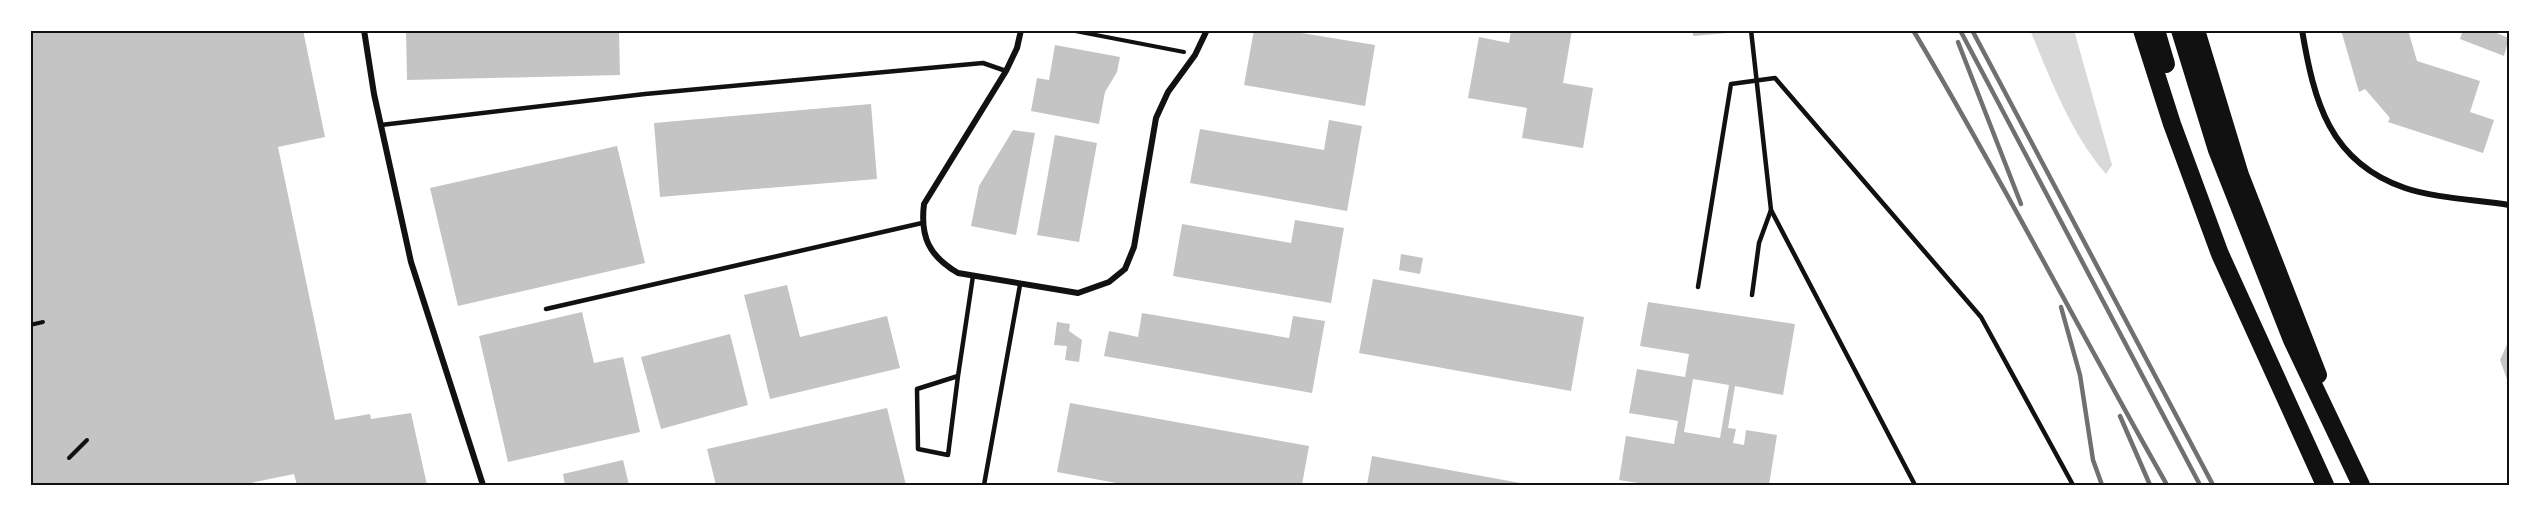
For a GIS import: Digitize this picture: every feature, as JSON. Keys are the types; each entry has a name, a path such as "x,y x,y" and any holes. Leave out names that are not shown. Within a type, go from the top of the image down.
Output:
{"highway":[{"path":"2142,30 2172,124 2220,254 2325,485"},
{"path":"2156,30 2200,166 2265,352"},
{"path":"2180,30 2217,150 2292,340 2361,485"},
{"path":"2196,30 2240,175 2311,351 2336,434"}],"street":[{"path":"364,30 381,125 411,262 483,485"},
{"path":"1022,30 1017,48 1006,71 924,204 922,223 930,248 942,263 958,273 1078,293 1109,282 1125,269 1134,247 1156,118 1168,92 1195,55 1207,30"},
{"path":"2302,30 2310,78 2318,106 2343,148 2363,165 2407,188 2509,205"}],"lane":[{"path":"1751,30 1771,210 1914,483 1906,485"},
{"path":"381,125 645,94 983,63 1006,71"},
{"path":"1698,287 1731,84 1775,78 1981,317 2073,485"},
{"path":"1752,295 1759,243 1771,210"},
{"path":"546,309 922,223"},
{"path":"958,376 917,388 918,449 948,454 973,276"},
{"path":"984,485 1020,285"}],"path":[{"path":"1070,30 1195,55"},
{"path":"30,325 43,322"},
{"path":"69,458 87,440"}],"shaded area":[{"path":"2030,30 2074,30 2112,165 2106,174 2072,124"}],"building":[{"path":"30,30 303,30 325,137 278,147 335,420 370,414 371,419 411,413 427,485 297,485 294,474 241,485 30,485"},
{"path":"406,30 619,30 620,75 407,80"},
{"path":"1254,30 1283,30 1375,45 1365,106 1244,85"},
{"path":"1511,30 1572,30 1563,83 1593,88 1583,148 1522,138 1527,108 1468,98 1479,37 1509,43"},
{"path":"1693,30 1727,30 1727,33 1693,36"},
{"path":"2341,30 2408,30 2417,61 2480,81 2470,112 2494,120 2483,153 2388,122 2390,118 2365,89 2359,92"},
{"path":"2463,30 2489,30 2509,38 2504,56 2460,39"},
{"path":"1055,45 1120,57 1117,72 1105,92 1099,124 1031,111 1037,78 1049,80"},
{"path":"871,104 877,179 660,197 654,123"},
{"path":"1329,120 1362,126 1347,211 1190,183 1200,129 1324,150"},
{"path":"1013,130 1035,133 1016,235 971,226 979,186"},
{"path":"1055,135 1097,143 1079,242 1037,235"},
{"path":"617,146 645,263 458,306 430,188"},
{"path":"1295,220 1344,228 1331,303 1173,276 1182,224 1291,243"},
{"path":"1401,254 1423,258 1420,274 1399,270"},
{"path":"1373,279 1584,317 1571,391 1359,353"},
{"path":"787,285 800,337 887,316 900,368 770,399 744,295"},
{"path":"1648,302 1795,324 1783,395 1735,386 1728,428 1736,429 1733,443 1744,445 1746,430 1777,435 1769,485 1651,485 1619,480 1626,436 1674,444 1678,421 1629,413 1637,369 1685,377 1689,354 1640,346","holes":["1693,379 1729,385 1720,438 1684,432"]},
{"path":"582,312 594,363 623,357 640,432 508,462 479,336"},
{"path":"1142,313 1289,338 1293,316 1325,321 1312,393 1104,356 1109,331 1138,337"},
{"path":"1057,322 1070,324 1069,331 1082,340 1079,362 1065,360 1067,346 1054,345"},
{"path":"730,334 748,405 661,429 641,357"},
{"path":"2509,340 2509,385 2500,360"},
{"path":"1070,403 1309,446 1302,485 1127,485 1057,472"},
{"path":"887,408 906,485 716,485 707,449"},
{"path":"1372,456 1526,484 1526,485 1367,485"},
{"path":"623,460 629,485 565,485 563,474"}],"railway":[{"path":"1913,30 2167,485"},
{"path":"1960,30 2200,485"},
{"path":"1972,30 2213,485"},
{"path":"1958,42 2021,204"},
{"path":"2061,307 2080,375 2093,460 2102,485"},
{"path":"2120,416 2150,485"}]}
